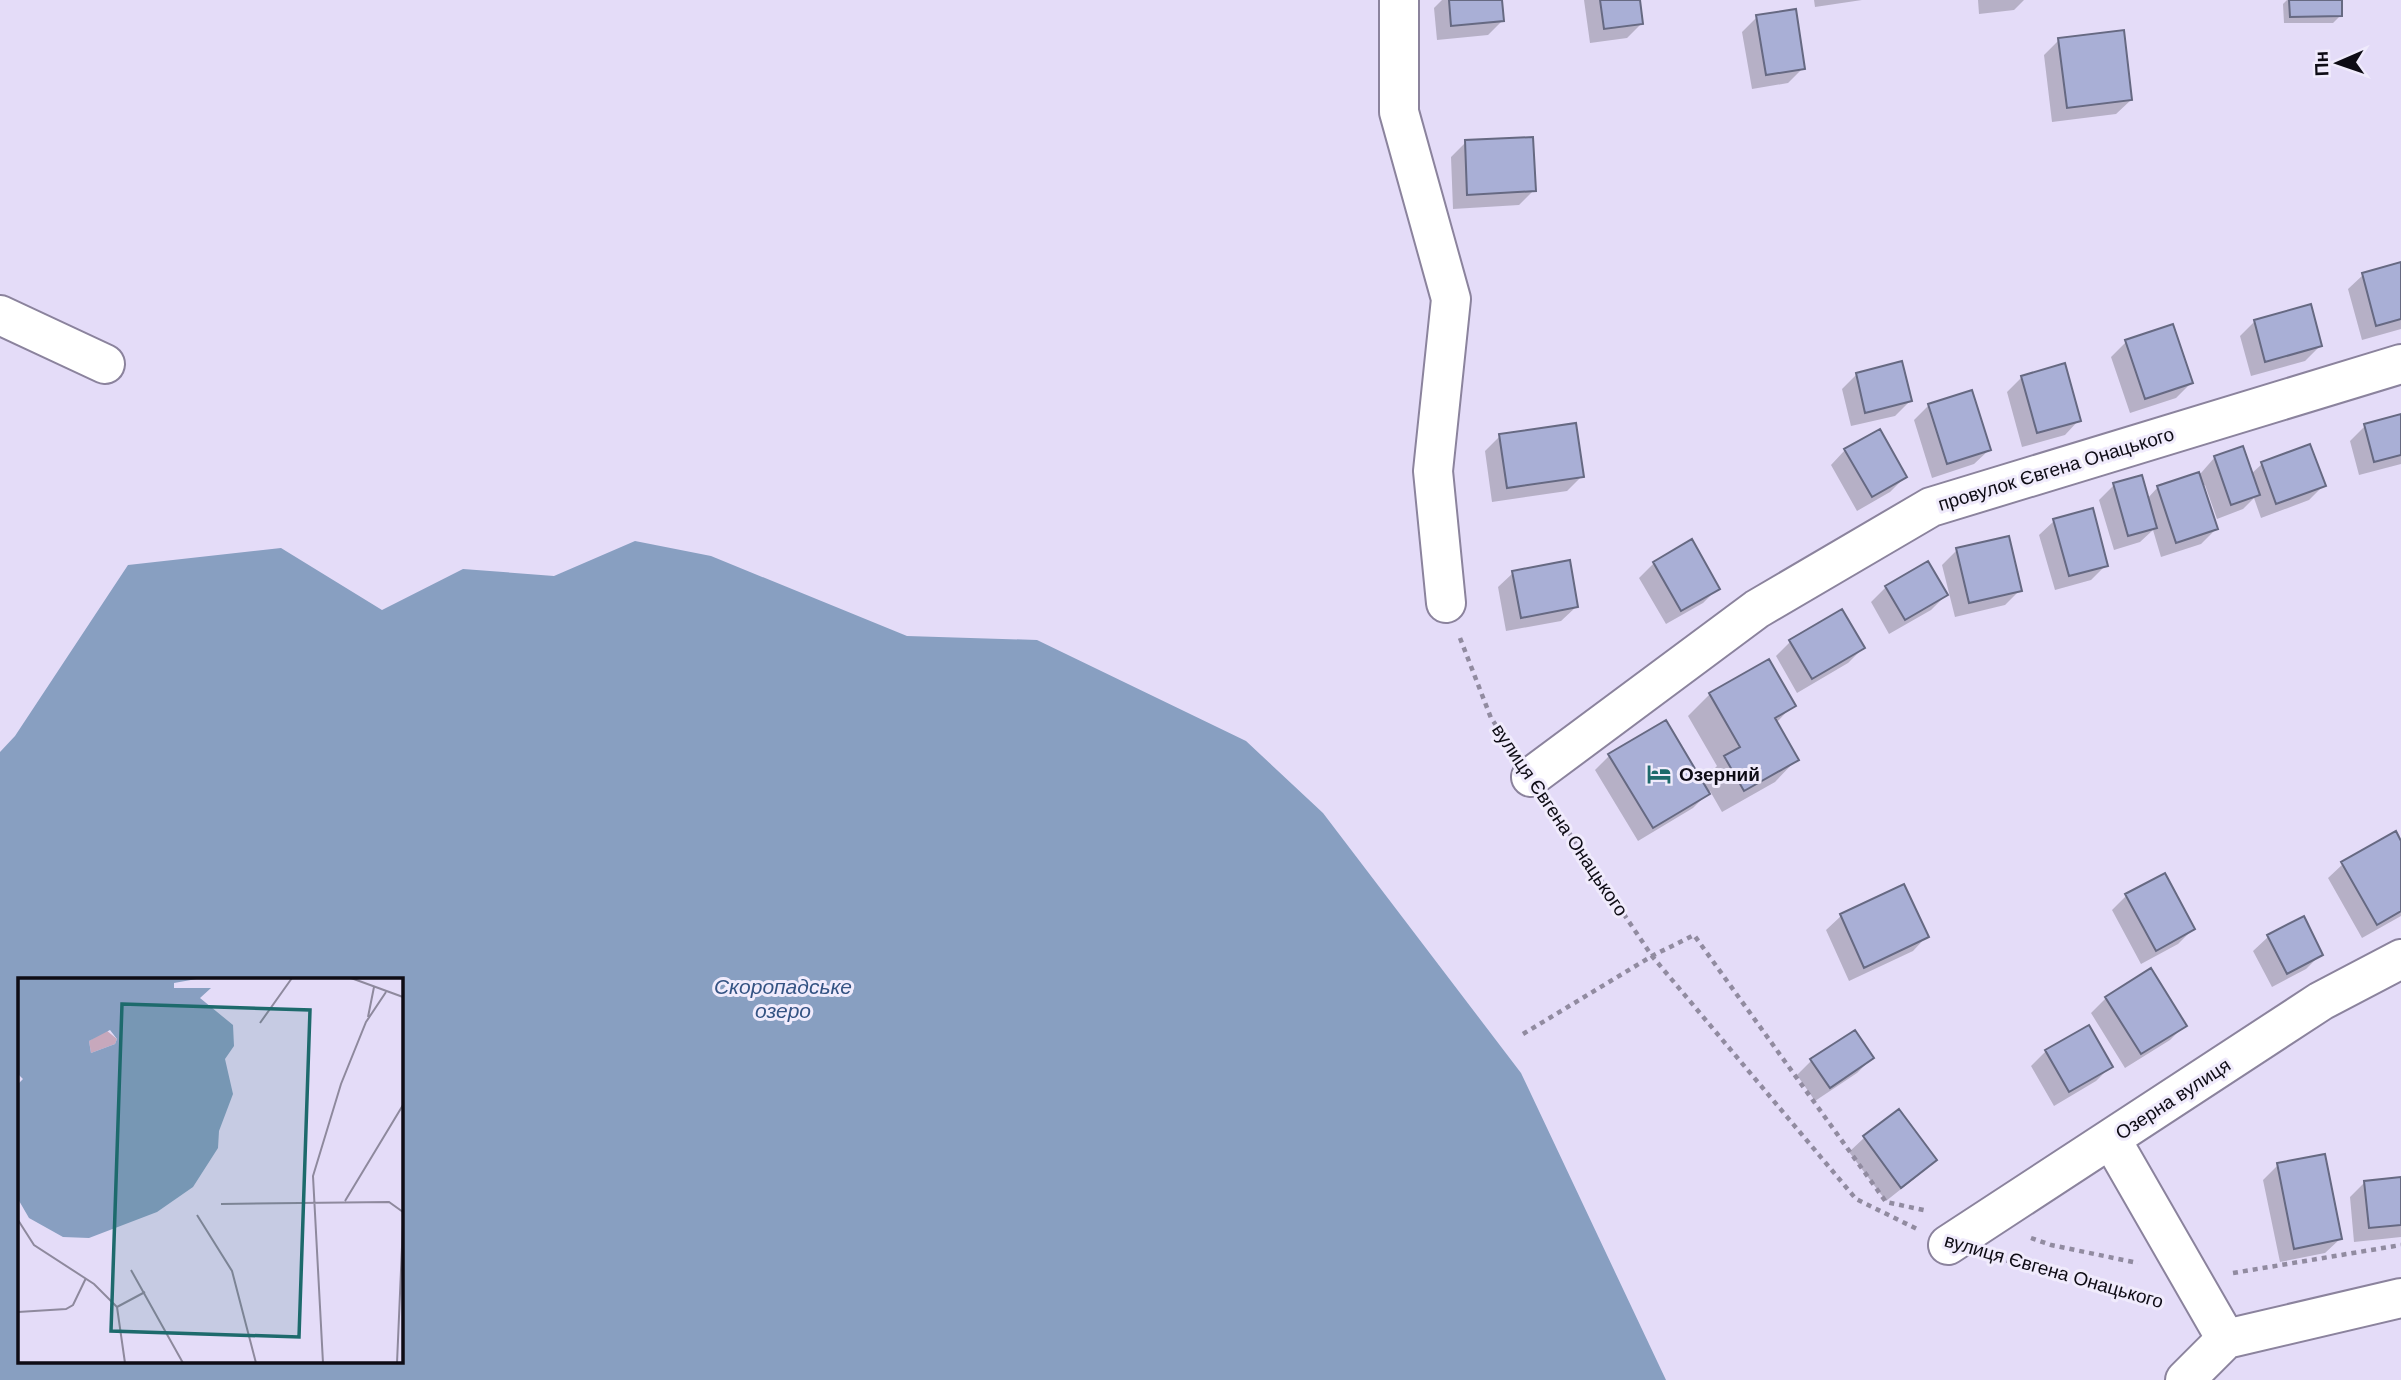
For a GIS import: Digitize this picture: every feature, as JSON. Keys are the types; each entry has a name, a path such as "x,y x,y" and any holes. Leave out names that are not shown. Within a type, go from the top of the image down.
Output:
{"street":[{"path":"1399,0 1399,112 1451,299 1433,471 1446,603"},
{"path":"0,315 105,364"},
{"name":"провулок Євгена Онацького","path":"1531,777 1757,609 1931,507 2401,364"},
{"name":"Озерна вулиця","path":"1948,1245 2321,1001 2401,959"},
{"name":"вулиця Євгена Онацького","path":"2111,1139 2219,1327"},
{"path":"2185,1380 2219,1327 2401,1298"}],"path":[{"name":"вулиця Євгена Онацького","path":"1446,603 1491,718 1652,956 1856,1199 1948,1245 2219,1327"},
{"path":"1522,1034 1652,956 1694,935 1886,1202 1985,1223 2051,1245 2143,1264"},
{"path":"2222,1275 2401,1245"}],"water":[{"name":"Скоропадське озеро","path":"635,541 711,556 907,636 1037,640 1246,741 1323,813 1521,1073 1666,1380 0,1380 0,752 15,736 128,565 281,548 382,610 463,569 554,576"}],"building":[{"path":"1449,0 1502,0 1504,21 1451,26"},
{"path":"1600,0 1640,0 1643,24 1604,29"},
{"path":"2289,0 2342,0 2342,16 2290,17"},
{"path":"1796,9 1805,69 1766,75 1756,15"},
{"path":"2124,30 2132,100 2067,108 2058,38"},
{"path":"1533,137 1536,191 1467,195 1465,140"},
{"path":"2401,262 2401,319 2376,326 2362,273"},
{"path":"2311,304 2322,346 2265,362 2254,320"},
{"path":"2173,324 2193,383 2145,399 2125,340"},
{"path":"1902,361 1912,401 1865,413 1856,373"},
{"path":"2065,363 2081,421 2037,433 2021,376"},
{"path":"1972,390 1991,450 1947,464 1928,404"},
{"path":"2401,414 2401,455 2374,462 2364,424"},
{"path":"1576,423 1584,477 1507,488 1499,434"},
{"path":"1880,429 1907,477 1872,497 1844,449"},
{"path":"2310,444 2326,486 2276,504 2261,462"},
{"path":"2243,446 2260,495 2231,505 2214,456"},
{"path":"2199,472 2218,529 2176,543 2157,486"},
{"path":"2142,475 2157,528 2128,536 2113,483"},
{"path":"2093,508 2108,566 2069,576 2053,519"},
{"path":"2009,536 2022,591 1969,603 1956,548"},
{"path":"1692,539 1720,589 1681,611 1653,562"},
{"path":"1570,560 1578,607 1521,618 1512,571"},
{"path":"1928,561 1948,595 1905,620 1885,586"},
{"path":"1842,609 1865,648 1812,679 1789,640"},
{"path":"1769,659 1796,706 1775,718 1799,760 1744,791 1724,756 1740,747 1709,693"},
{"name":"Озерний","path":"1666,720 1710,794 1653,828 1608,754"},
{"path":"2396,831 2401,841 2401,911 2377,925 2341,862"},
{"path":"2165,873 2195,929 2156,951 2125,894"},
{"path":"1904,884 1929,937 1864,968 1840,914"},
{"path":"2304,916 2323,955 2287,974 2267,935"},
{"path":"2151,968 2187,1026 2141,1054 2105,997"},
{"path":"2089,1025 2113,1067 2069,1092 2045,1050"},
{"path":"1855,1030 1874,1058 1830,1088 1810,1059"},
{"path":"1899,1109 1937,1160 1901,1188 1863,1136"},
{"path":"2325,1154 2342,1239 2294,1249 2277,1163"},
{"path":"2401,1177 2401,1225 2369,1228 2364,1181"}],"place":[{"name":"Озерний","path":"1659,774"}]}
